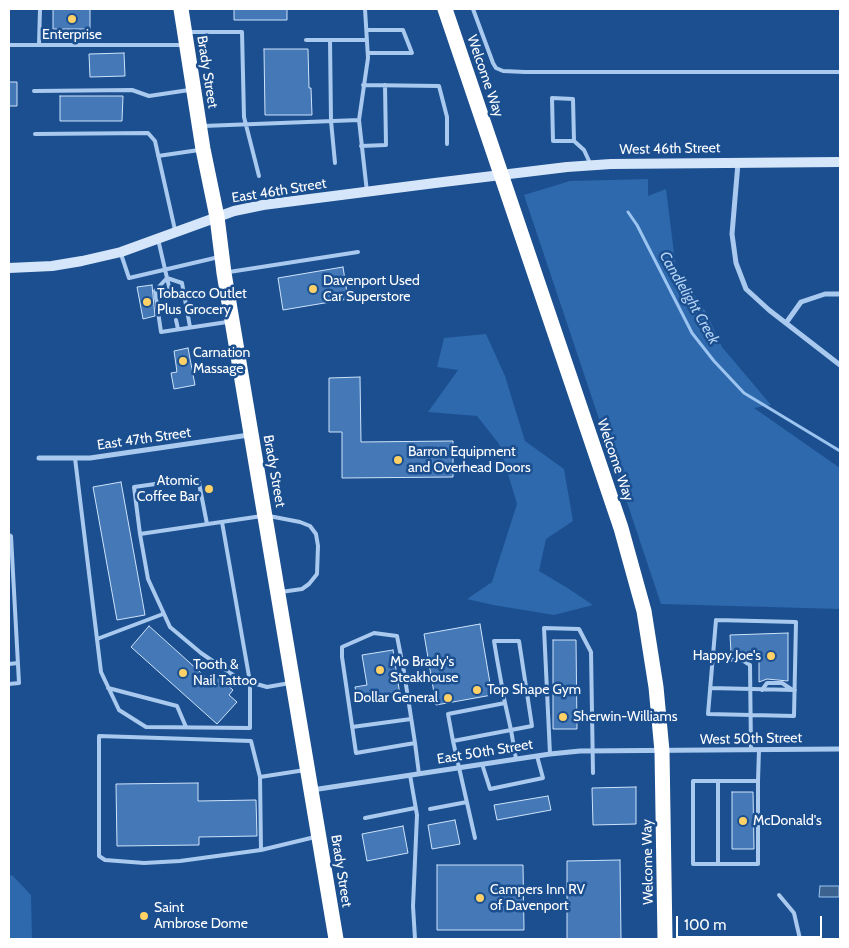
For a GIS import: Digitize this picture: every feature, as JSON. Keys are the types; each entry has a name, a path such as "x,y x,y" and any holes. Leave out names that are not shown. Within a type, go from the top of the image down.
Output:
{"highway":[{"name":"Brady Street","path":"181,9 336,939"},
{"name":"Welcome Way","path":"444,9 621,528 644,611 656,687 662,751 665,939"}],"street":[{"name":"West 46th Street","path":"501,175 591,165 656,162 840,162"},
{"path":"738,162 732,234 736,263 746,289 769,310 840,365"},
{"name":"East 46th Street","path":"9,268 52,266 121,252 234,211 263,205 501,175"},
{"path":"786,323 801,302 825,294 840,294"},
{"name":"East 47th Street","path":"39,458 90,458 252,434"},
{"name":"West 50th Street","path":"662,751 840,749"},
{"name":"East 50th Street","path":"312,790 550,754 594,751 662,751"}],"lane":[{"path":"39,44 40,9"},
{"path":"365,9 368,53 358,120 366,192"},
{"path":"473,9 493,63 496,68 504,71 840,72"},
{"path":"366,30 403,30 412,53 368,53"},
{"path":"9,45 185,38 242,32 244,117 259,176"},
{"path":"306,40 367,40"},
{"path":"330,40 331,121 335,163"},
{"path":"364,85 439,86 447,117 447,144"},
{"path":"361,146 386,145 385,85"},
{"path":"34,91 132,90 149,96 194,90"},
{"path":"574,141 573,99 552,98 553,141 574,141 584,150 591,165"},
{"path":"200,126 358,120"},
{"path":"35,134 148,133 155,141 176,232"},
{"path":"158,156 203,149"},
{"path":"158,239 170,291"},
{"path":"121,252 129,278 222,256"},
{"path":"224,273 358,252"},
{"path":"167,278 182,283 190,327"},
{"path":"167,278 155,291 161,332 232,321"},
{"path":"176,320 178,329"},
{"path":"75,458 101,672 119,710 146,727 250,728 250,682 222,522"},
{"path":"207,524 198,478 134,487 148,579 170,627 200,653 240,680 267,687 294,682"},
{"path":"140,534 265,516 300,522 310,526 316,534 318,546 317,574 302,589 278,592"},
{"path":"9,535 11,536 19,683 9,684"},
{"path":"97,639 163,614"},
{"path":"716,620 796,622 794,716 708,714 713,659 716,620"},
{"path":"550,754 544,628 579,629 591,652 593,773"},
{"path":"415,743 356,753 342,647 374,634 397,636 415,743 419,774"},
{"path":"454,741 510,730 532,726 519,641 494,641 510,730 516,759"},
{"path":"713,659 742,660 750,665 750,750"},
{"path":"9,664 18,663"},
{"path":"762,690 767,682 782,683 794,690"},
{"path":"108,688 177,706 186,727"},
{"path":"710,688 794,690"},
{"path":"475,838 448,714 505,703"},
{"path":"352,727 411,719"},
{"path":"261,850 260,777 251,740 99,736 99,856 105,860 144,863 180,862 261,850 319,836"},
{"path":"758,781 693,781 693,864 758,864 759,750"},
{"path":"482,764 490,789 543,778 536,756"},
{"path":"260,777 309,770"},
{"path":"410,775 416,814 413,906 415,939"},
{"path":"718,781 718,864"},
{"path":"430,809 467,802"},
{"path":"365,818 415,808"},
{"path":"780,896 794,913 800,939"}],"shaded area":[{"path":"648,179 648,196 666,189 676,269 706,312 722,347 771,405 754,408 840,468 840,609 661,604 524,195 570,181"},
{"path":"486,334 505,376 525,441 564,469 573,521 546,539 539,571 593,605 554,615 467,599 492,582 517,504 499,444 477,416 428,412 458,370 437,367 444,338"},
{"path":"12,875 31,895 32,939 11,939 9,937 9,876"},
{"path":"820,886 839,886 839,897 819,897"}],"building":[{"name":"Enterprise","path":"53,9 90,9 90,29 53,29"},
{"path":"234,9 287,9 287,20 234,20"},
{"path":"264,49 308,49 312,115 265,115"},
{"path":"124,53 125,76 90,77 89,54"},
{"path":"9,82 17,82 17,106 9,106"},
{"path":"60,96 123,96 122,121 60,121"},
{"name":"Davenport Used Car Superstore","path":"343,267 348,299 283,310 278,278"},
{"name":"Tobacco Outlet Plus Grocery","path":"152,285 155,316 143,319 137,287"},
{"name":"Carnation Massage","path":"188,348 195,385 174,389 171,373 177,372 174,351"},
{"name":"Barron Equipment and Overhead Doors","path":"360,377 361,442 453,441 453,477 342,478 342,432 329,432 329,378"},
{"path":"121,482 145,615 117,620 93,487"},
{"path":"480,624 492,695 436,705 424,634"},
{"path":"149,626 210,681 216,675 233,690 229,695 237,702 217,724 131,647"},
{"name":"Happy Joe's","path":"788,633 788,681 767,679 759,682 759,660 753,660 753,652 731,652 730,635"},
{"path":"553,640 576,640 577,729 553,729"},
{"name":"Mo Brady's Steakhouse","path":"393,650 400,695 363,701 362,697 357,698 355,687 367,685 362,655"},
{"path":"198,783 198,801 256,800 257,836 199,837 199,845 117,846 116,784"},
{"path":"636,787 636,824 593,825 592,788"},
{"name":"McDonald's","path":"732,792 753,792 754,849 732,849"},
{"path":"548,796 551,810 497,820 494,805"},
{"path":"455,820 460,844 432,849 428,825"},
{"path":"403,826 408,853 367,861 362,834"},
{"path":"620,860 621,939 567,939 567,861"},
{"name":"Campers Inn RV of Davenport","path":"437,865 523,865 524,930 437,930"}],"waterway":[{"name":"Candlelight Creek","path":"628,212 637,225 692,333 714,361 744,393 840,451"}],"place":[{"name":"Enterprise","path":"72,19"},
{"name":"Davenport Used Car Superstore","path":"313,289"},
{"name":"Tobacco Outlet Plus Grocery","path":"147,302"},
{"name":"Carnation Massage","path":"183,361"},
{"name":"Barron Equipment and Overhead Doors","path":"398,460"},
{"name":"Atomic Coffee Bar","path":"209,489"},
{"name":"Happy Joe's","path":"771,656"},
{"name":"Mo Brady's Steakhouse","path":"380,670"},
{"name":"Tooth & Nail Tattoo","path":"183,673"},
{"name":"Top Shape Gym","path":"477,690"},
{"name":"Dollar General","path":"448,698"},
{"name":"Sherwin-Williams","path":"563,717"},
{"name":"McDonald's","path":"743,821"},
{"name":"Campers Inn RV of Davenport","path":"480,898"},
{"name":"Saint Ambrose Dome","path":"144,916"}]}
